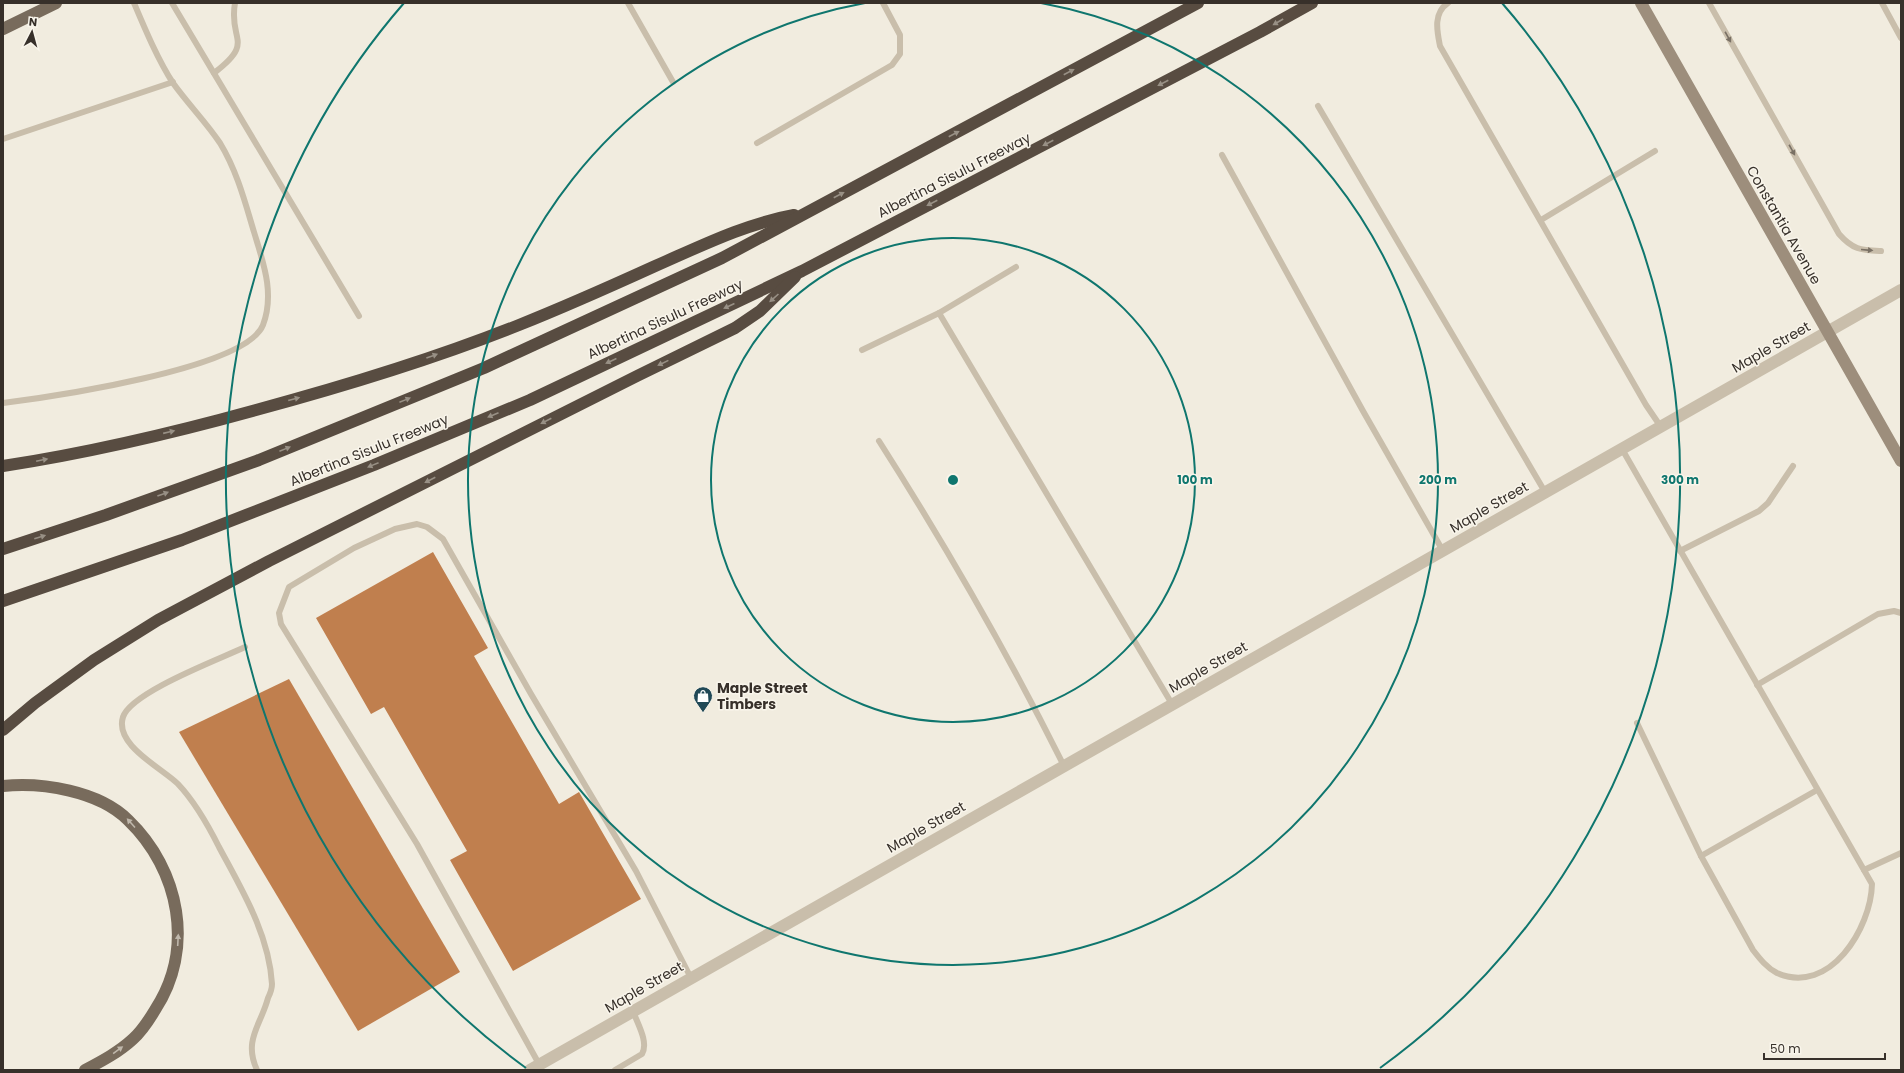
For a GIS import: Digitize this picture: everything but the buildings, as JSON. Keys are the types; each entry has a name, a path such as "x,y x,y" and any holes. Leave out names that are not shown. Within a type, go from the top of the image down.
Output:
{"highway":[{"path":"3,549 106,515 259,460 484,368 722,258 1198,3"},
{"name":"Albertina Sisulu Freeway","path":"3,601 182,540 381,462 530,400 802,271 1260,32 1312,3"},
{"path":"3,466 35,461 130,441 215,421 319,393 416,362 516,326 602,291 722,236 771,220 805,213"},
{"path":"3,730 35,703 94,660 158,620 282,554 736,328 760,311 802,271"}],"main road":[{"path":"3,29 56,3"},
{"path":"3,786 21,784 50,786 76,792 106,805 128,819 144,839 162,864 171,890 178,916 179,940 174,969 161,1001 134,1038 105,1060 85,1070"}],"street":[{"name":"Constantia Avenue","path":"1641,3 1901,461"},
{"name":"Maple Street","path":"534,1067 1901,290"}],"lane":[{"path":"3,403 141,379 212,359 248,342 262,326 267,304 268,276 233,167 219,143 173,82 144,26 134,3"},
{"path":"172,3 359,316"},
{"path":"214,74 227,64 237,50 238,40 234,19 234,5 240,3"},
{"path":"628,3 673,82"},
{"path":"757,143 892,65 900,54 900,36 883,3"},
{"path":"1448,3 1437,19 1436,30 1440,46 1646,405 1661,427"},
{"path":"1709,3 1839,234 1848,244 1860,250 1881,251"},
{"path":"1882,3 1901,38"},
{"path":"3,139 173,82"},
{"path":"1318,106 1545,492"},
{"path":"1541,220 1656,151"},
{"path":"1222,155 1363,411 1443,551"},
{"path":"862,350 939,313 1016,267"},
{"path":"939,313 1172,704"},
{"path":"879,441 936,530 1027,692 1064,766"},
{"path":"1622,449 1872,884 1872,899 1867,915 1849,948 1836,962 1823,971 1810,976 1792,978 1776,973 1763,963 1752,950 1701,856 1637,723"},
{"path":"1680,551 1760,511 1768,503 1793,466"},
{"path":"534,1067 417,844 281,624 279,613 289,587 354,548 395,529 417,524 427,527 442,539 531,694 636,871 691,978"},
{"path":"1758,686 1878,614 1894,611 1901,613"},
{"path":"245,647 171,681 134,703 123,717 124,731 130,743 139,754 178,784 206,821 256,917 270,967 272,986 267,1003 252,1036 252,1049 257,1070"},
{"path":"1701,856 1817,790"},
{"path":"1864,870 1901,853"},
{"path":"615,1070 642,1054 644,1051 644,1041 633,1011"}],"place":[{"name":"Maple Street Timbers","path":"703,713"}]}
